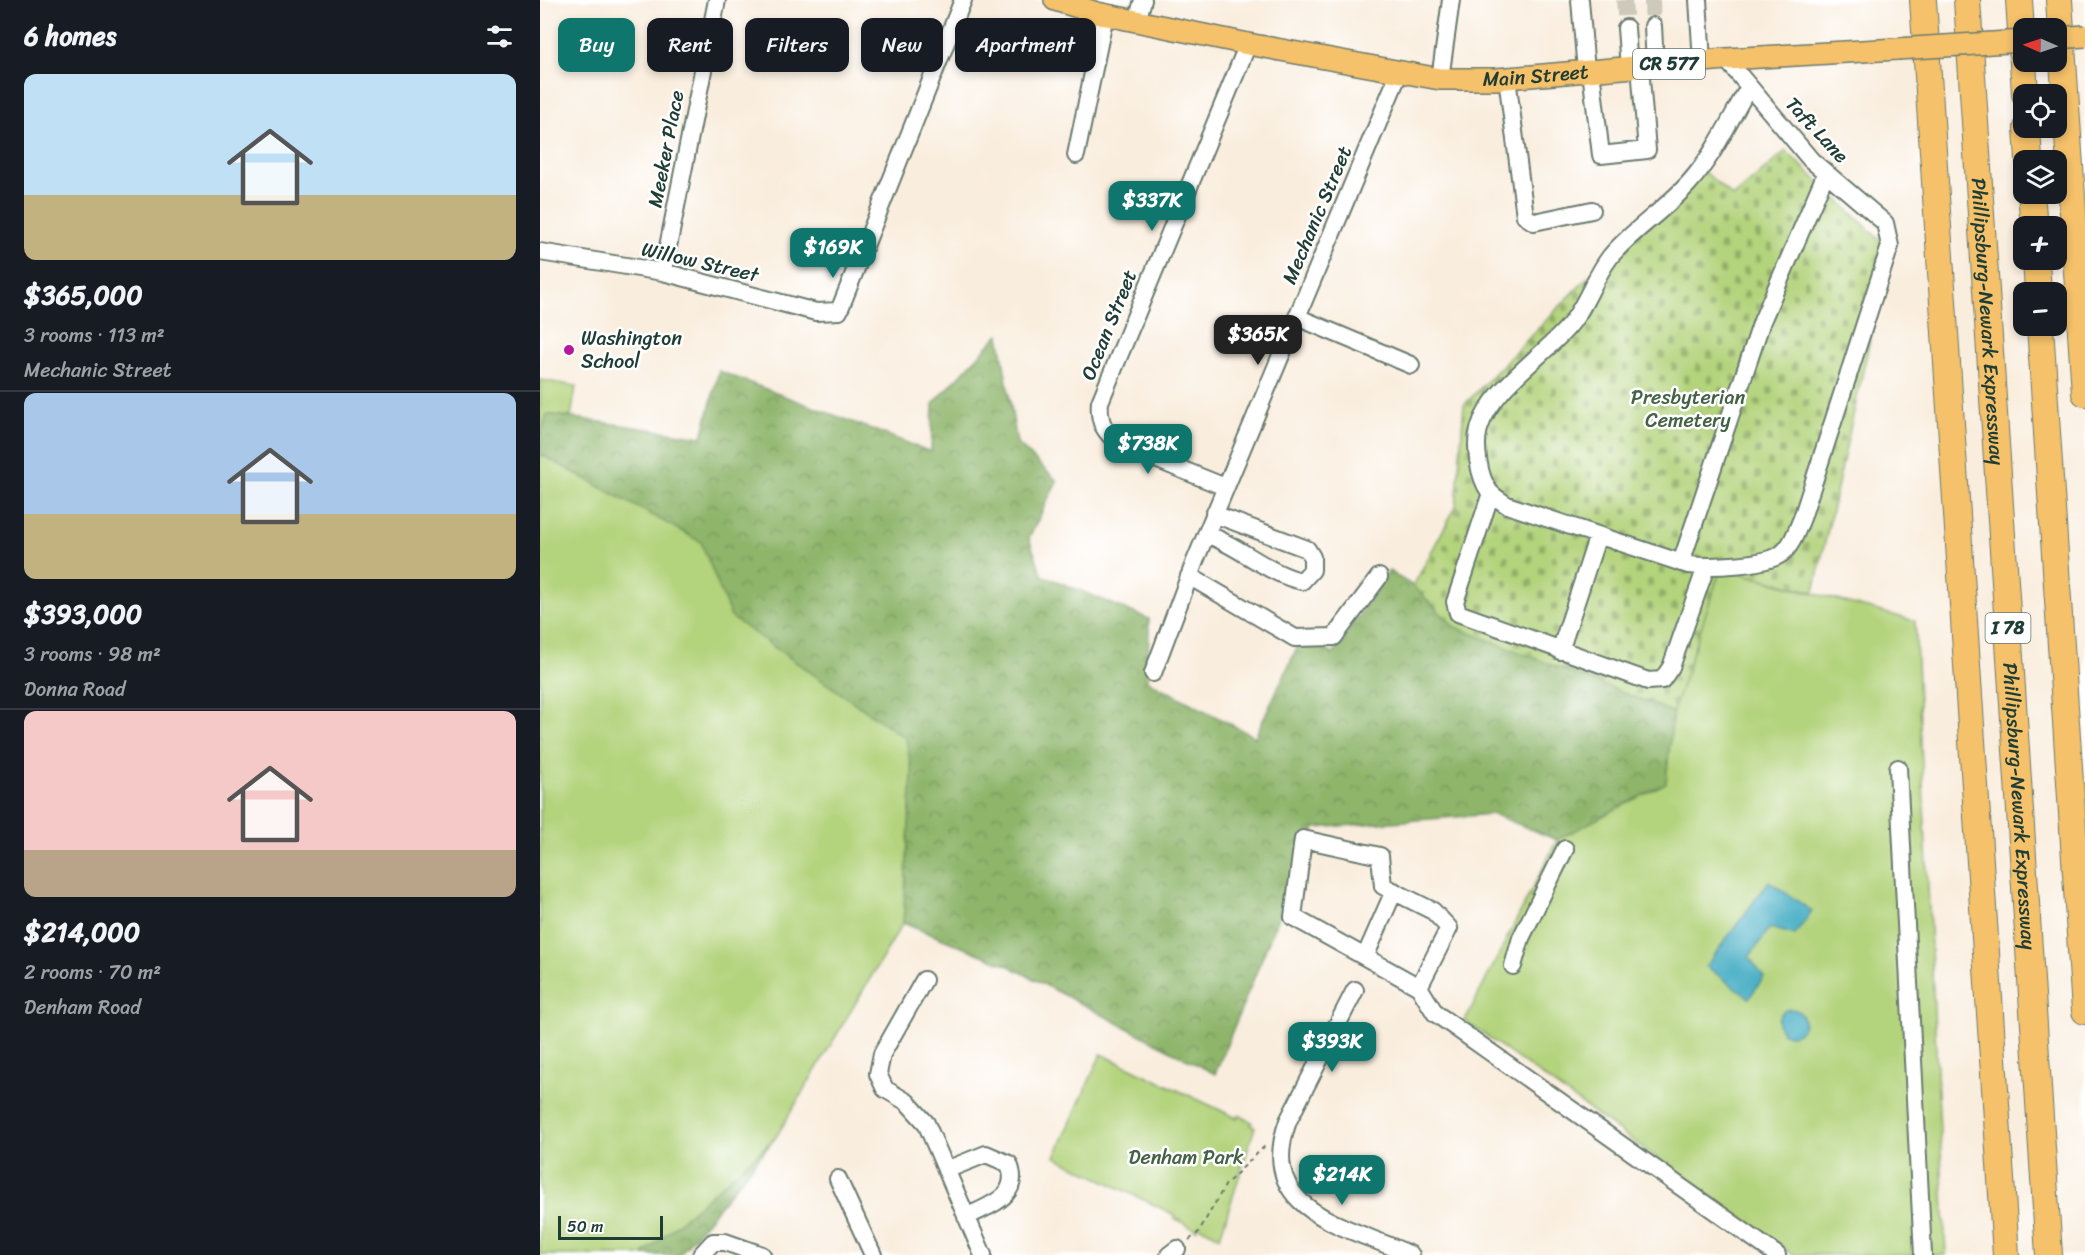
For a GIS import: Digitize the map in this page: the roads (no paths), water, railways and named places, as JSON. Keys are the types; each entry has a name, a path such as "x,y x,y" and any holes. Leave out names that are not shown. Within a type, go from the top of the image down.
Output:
{"highway":[{"name":"I 78","path":"1923,0 2006,1255"},
{"name":"Phillipsburg-Newark Expressway","path":"1967,0 2049,1255"},
{"path":"2019,0 2024,84"},
{"path":"2059,0 2085,393"},
{"name":"I 78","path":"2041,336 2085,1011"}],"main road":[{"name":"Main Street","path":"1055,0 1105,15 1399,73 1440,79 1507,78 1726,59 2013,42"},
{"path":"2067,37 2085,36"}],"street":[{"name":"Meeker Place","path":"663,272 717,0"},
{"name":"Willow Street","path":"540,252 663,272 816,312 839,311 963,0"},
{"path":"1137,21 1143,0"},
{"path":"1440,79 1451,0"},
{"path":"1580,0 1601,154 1647,150 1641,66 1626,28"},
{"path":"1698,0 1702,61"},
{"path":"1076,155 1105,15"},
{"path":"1641,66 1653,26"},
{"name":"Ocean Street","path":"1225,488 1121,445 1109,436 1101,424 1100,402 1248,44"},
{"name":"Taft Lane","path":"1706,567 1780,555 1790,544 1802,518 1890,246 1885,223 1811,160 1726,59"},
{"name":"Mechanic Street","path":"1153,673 1214,514 1399,73"},
{"path":"1507,78 1525,216 1534,222 1592,210"},
{"path":"1491,493 1455,608 1462,617 1648,681 1662,680 1671,667 1706,567 1681,563 1507,505 1491,493 1485,483 1478,449 1479,430 1497,396 1570,325 1608,259 1665,208 1690,182 1711,155 1749,87"},
{"path":"1681,563 1762,321 1826,173"},
{"path":"1297,317 1411,365"},
{"path":"1206,534 1230,543 1286,578 1302,581 1312,570 1312,557 1307,549 1214,514"},
{"path":"1560,651 1598,535"},
{"path":"1189,576 1295,638 1334,637 1379,577"},
{"path":"1898,768 1923,1255"},
{"path":"1419,987 1449,928 1433,911 1383,885 1380,856 1304,839 1293,917 1419,987 1435,1013 1777,1255"},
{"path":"1513,966 1521,938 1565,849"},
{"path":"1365,957 1394,891"},
{"path":"924,980 882,1054 878,1074 885,1089 907,1102 926,1123 983,1255"},
{"path":"1355,990 1288,1121 1280,1143 1282,1173 1295,1197 1305,1206 1400,1253"},
{"path":"946,1170 986,1154 1009,1164 1013,1173 1012,1186 1003,1199 966,1217"},
{"path":"838,1179 873,1255"},
{"path":"700,1255 713,1242 725,1242 762,1255"}],"water":[{"path":"1769,881 1812,911 1795,935 1770,928 1749,957 1764,977 1749,998 1706,966"},
{"path":"1791,1009 1800,1013 1804,1022 1800,1031 1791,1035 1782,1031 1778,1022 1782,1013"}],"tunnel":[{"path":"1624,0 1626,28"},
{"path":"1652,0 1653,26"}],"place":[{"name":"Washington School","path":"569,350"}],"park label":[{"name":"Presbyterian Cemetery","path":"1688,408"},
{"name":"Denham Park","path":"1186,1157"}]}
